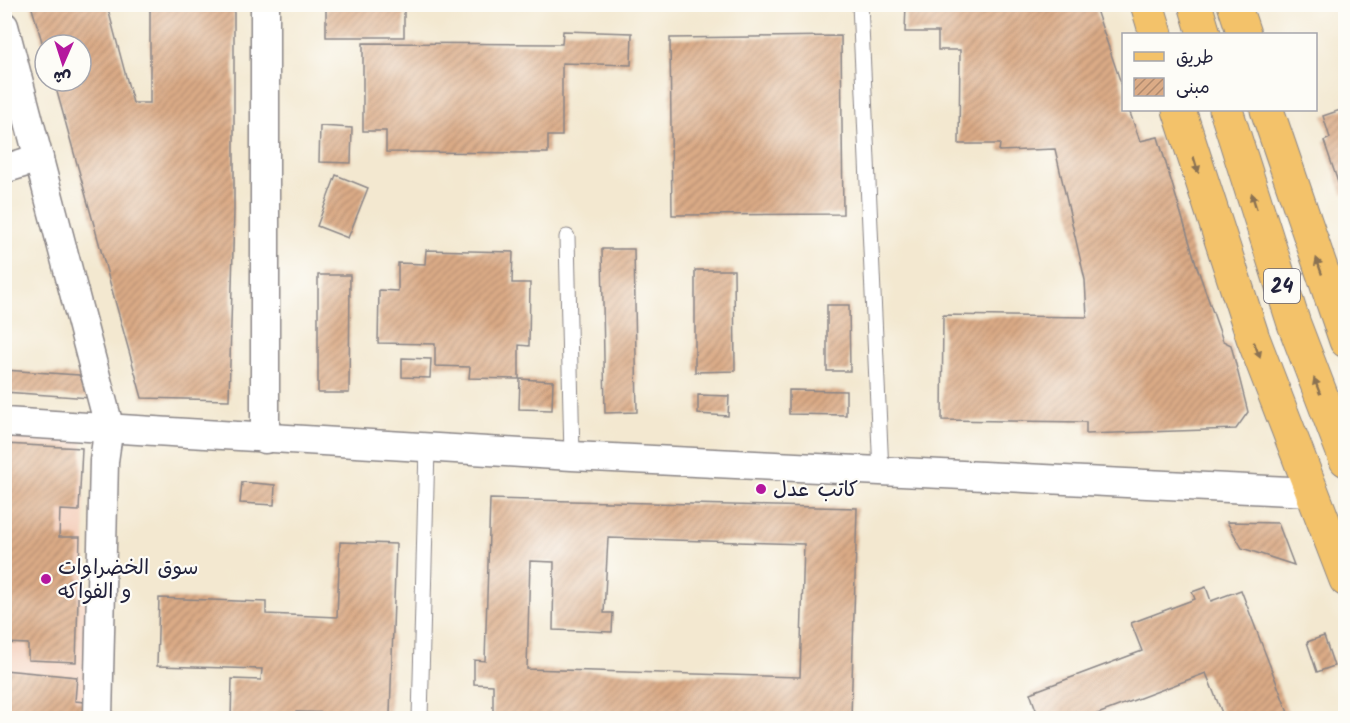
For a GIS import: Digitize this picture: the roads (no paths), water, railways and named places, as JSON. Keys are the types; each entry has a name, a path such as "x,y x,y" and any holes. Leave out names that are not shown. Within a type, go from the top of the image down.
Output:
{"main road":[{"path":"1148,4 1156,33"},
{"path":"1195,4 1204,33"},
{"path":"1179,111 1249,328 1346,580"},
{"name":"24","path":"1226,111 1294,324 1346,460"},
{"path":"1268,111 1346,340"}],"street":[{"path":"265,4 265,439"},
{"path":"5,28 109,426 104,461 98,718"},
{"path":"4,170 39,158"},
{"path":"4,422 109,426 265,439 572,456 1311,492"}],"lane":[{"path":"860,4 881,472"},
{"path":"567,237 572,456"},
{"path":"420,718 427,448"}],"place":[{"name":"كاتب عدل","path":"761,489"},
{"name":"سوق الخضراوات و الفواكه","path":"46,579"}]}
